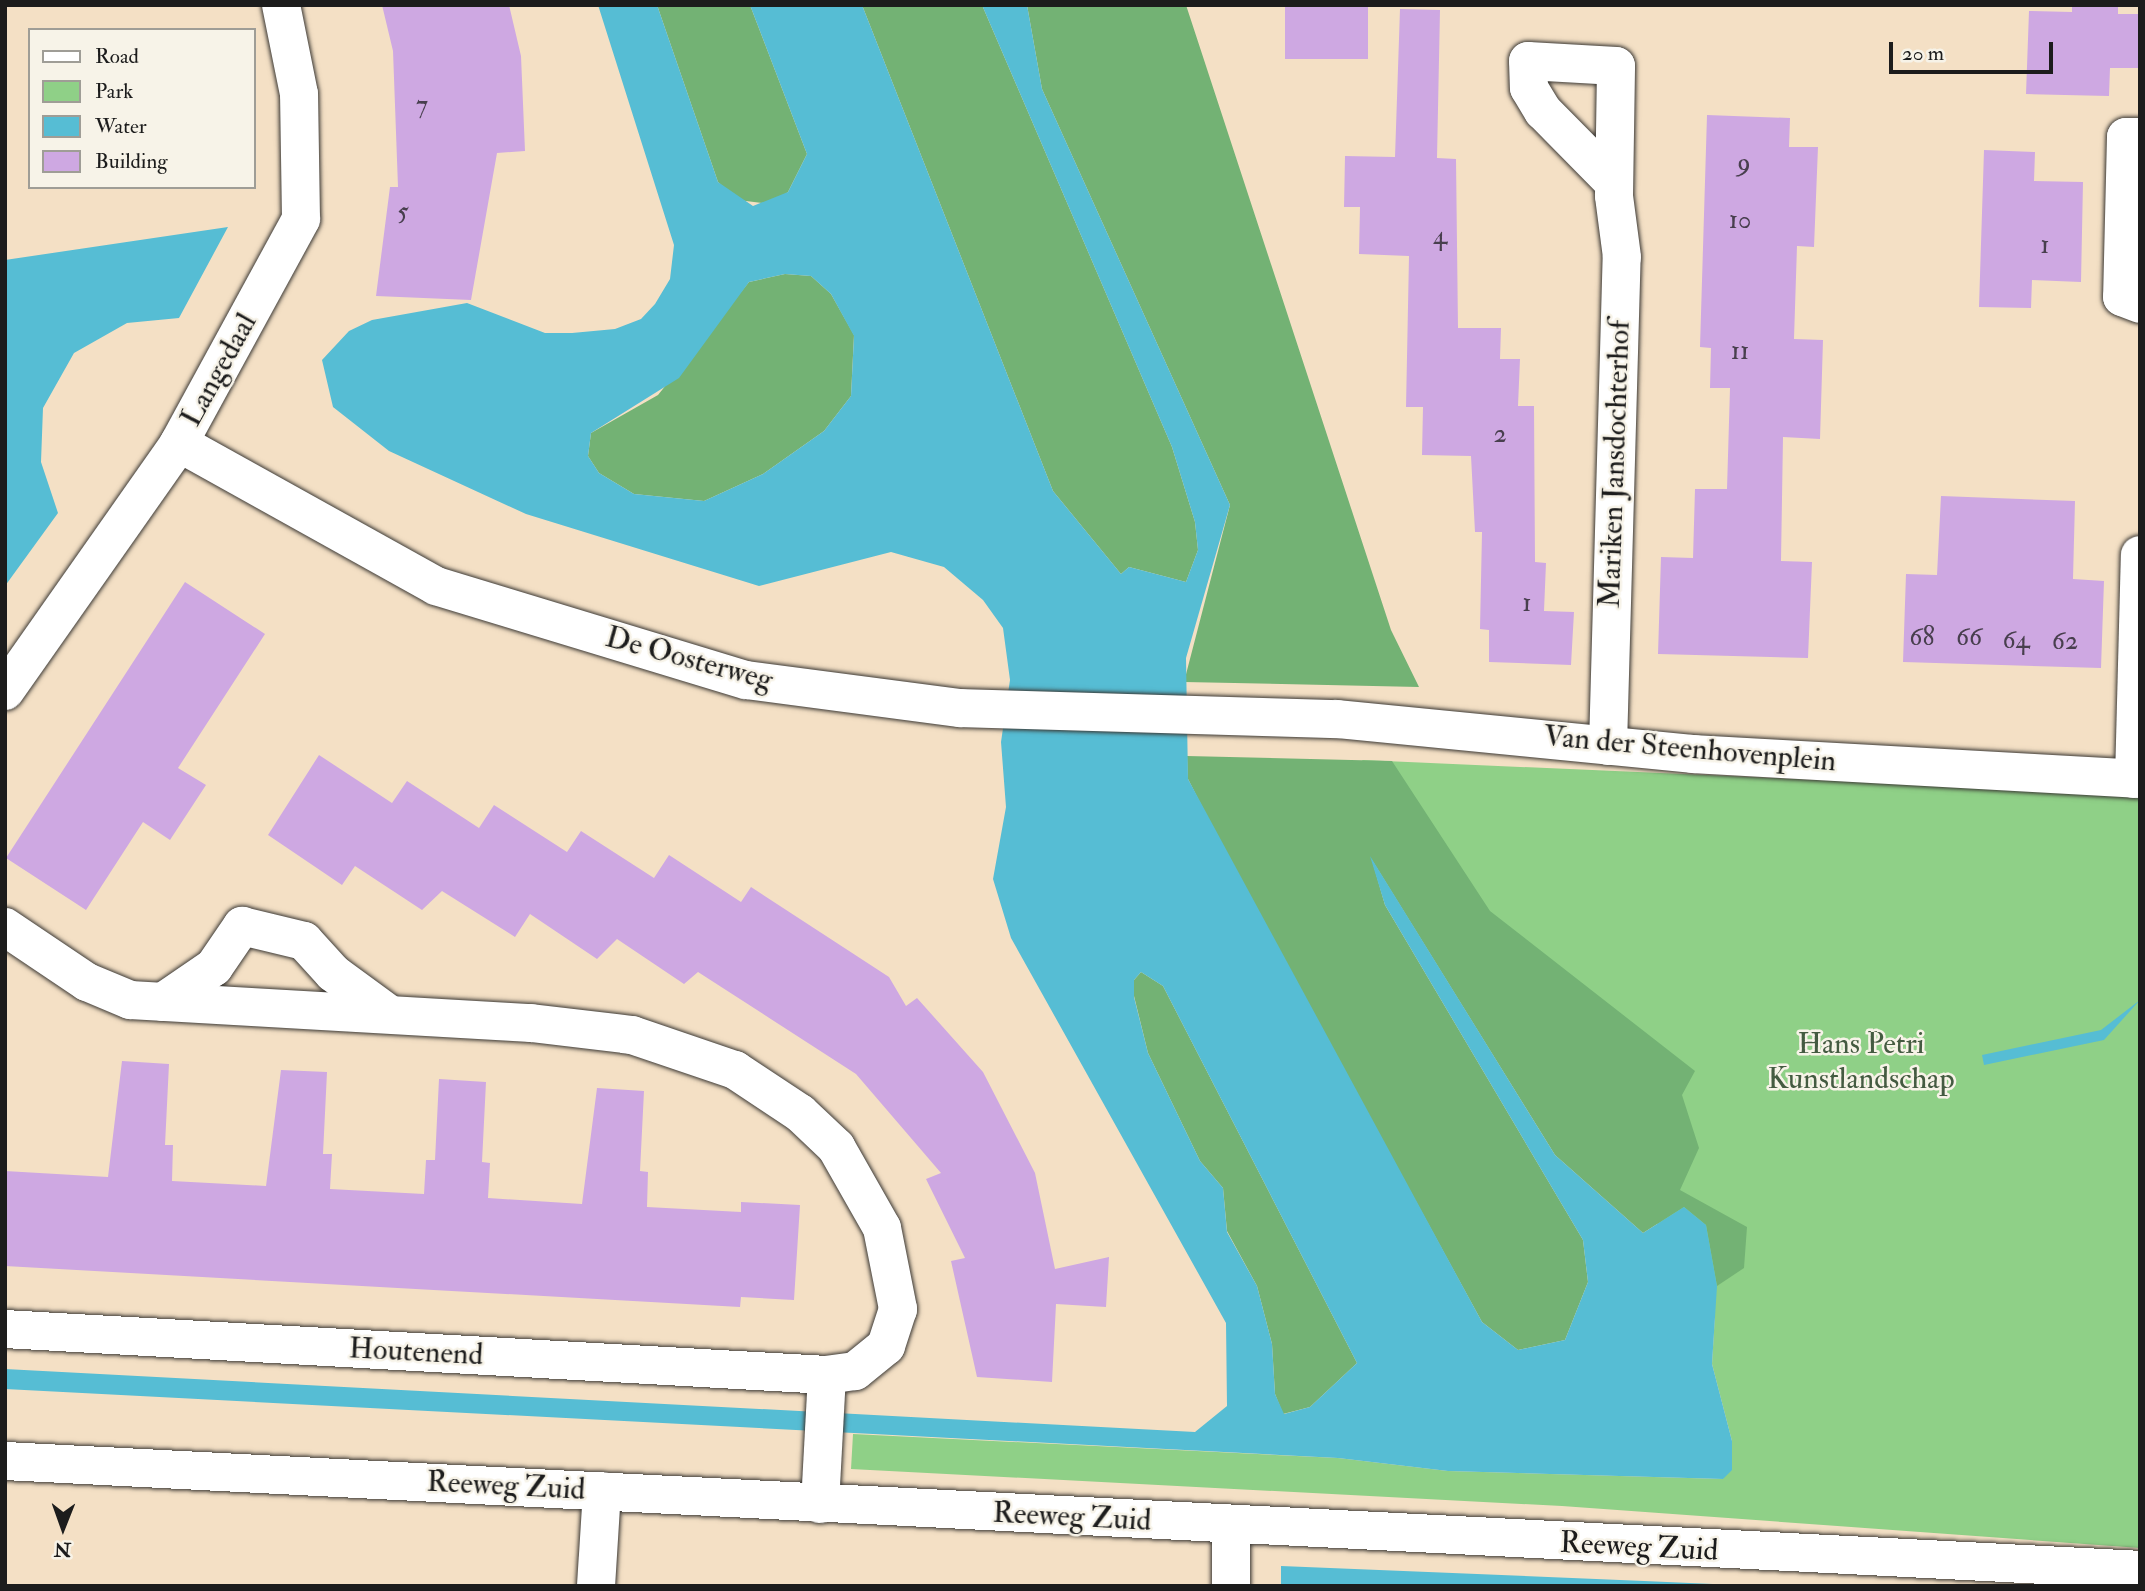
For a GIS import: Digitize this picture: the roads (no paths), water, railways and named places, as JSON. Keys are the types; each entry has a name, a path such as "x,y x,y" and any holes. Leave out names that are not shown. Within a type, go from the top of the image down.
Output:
{"street":[{"name":"Langedaal","path":"5,691 179,443 301,219 299,94 281,5"},
{"path":"2140,137 2126,137 2122,297 2140,304"},
{"name":"Mariken Jansdochterhof","path":"1608,746 1622,257 1614,183"},
{"name":"De Oosterweg","path":"179,443 436,586 746,680 960,708 1240,715"},
{"path":"2137,779 2140,555"},
{"name":"Van der Steenhovenplein","path":"1240,715 1431,726 1608,746 2137,779"},
{"path":"163,1002 214,967 242,926 304,941 333,973 389,1014"},
{"name":"Houtenend","path":"5,927 87,982 130,1000 389,1014 632,1035 735,1070 800,1113 836,1147 861,1184 881,1228 898,1309 886,1346 855,1371 827,1375 5,1329"},
{"path":"820,1504 827,1375"},
{"name":"Reeweg Zuid","path":"5,1461 2140,1570"},
{"path":"596,1586 602,1491"},
{"path":"1231,1525 1231,1586"}],"water":[{"path":"598,5 657,5 718,182 753,206 788,192 807,154 750,5 862,5 1053,491 1121,574 1129,567 1186,582 1198,550 1195,522 1172,447 982,5 1027,5 1042,89 1230,505 1186,658 1188,779 1482,1322 1518,1350 1565,1340 1588,1282 1583,1240 1385,905 1370,856 1555,1155 1643,1233 1684,1207 1706,1225 1717,1286 1712,1364 1732,1441 1732,1470 1723,1479 1448,1471 1338,1458 5,1389 5,1369 1195,1432 1227,1406 1226,1323 1011,938 993,879 1006,807 1001,742 1010,680 1003,628 983,600 944,567 891,552 759,586 526,514 389,451 333,407 322,360 349,331 372,320 467,303 545,333 615,329 641,319 655,304 670,279 674,245","holes":["785,274 811,276 831,294 854,336 851,396 824,431 763,474 704,501 634,494 599,473 588,456 591,433 679,378 749,282","1141,972 1163,986 1357,1363 1310,1407 1284,1414 1275,1394 1272,1344 1257,1286 1227,1232 1223,1188 1200,1161 1148,1053 1134,997 1134,980"]},
{"path":"228,227 179,318 127,323 74,353 43,408 41,462 58,513 5,586 5,260"},
{"path":"2140,1000 2104,1040 1984,1065 1982,1055 2101,1030"},
{"path":"1281,1566 1644,1581 1759,1586 1281,1586"}],"park label":[{"name":"Hans Petri Kunstlandschap","path":"1861,1061"}]}
